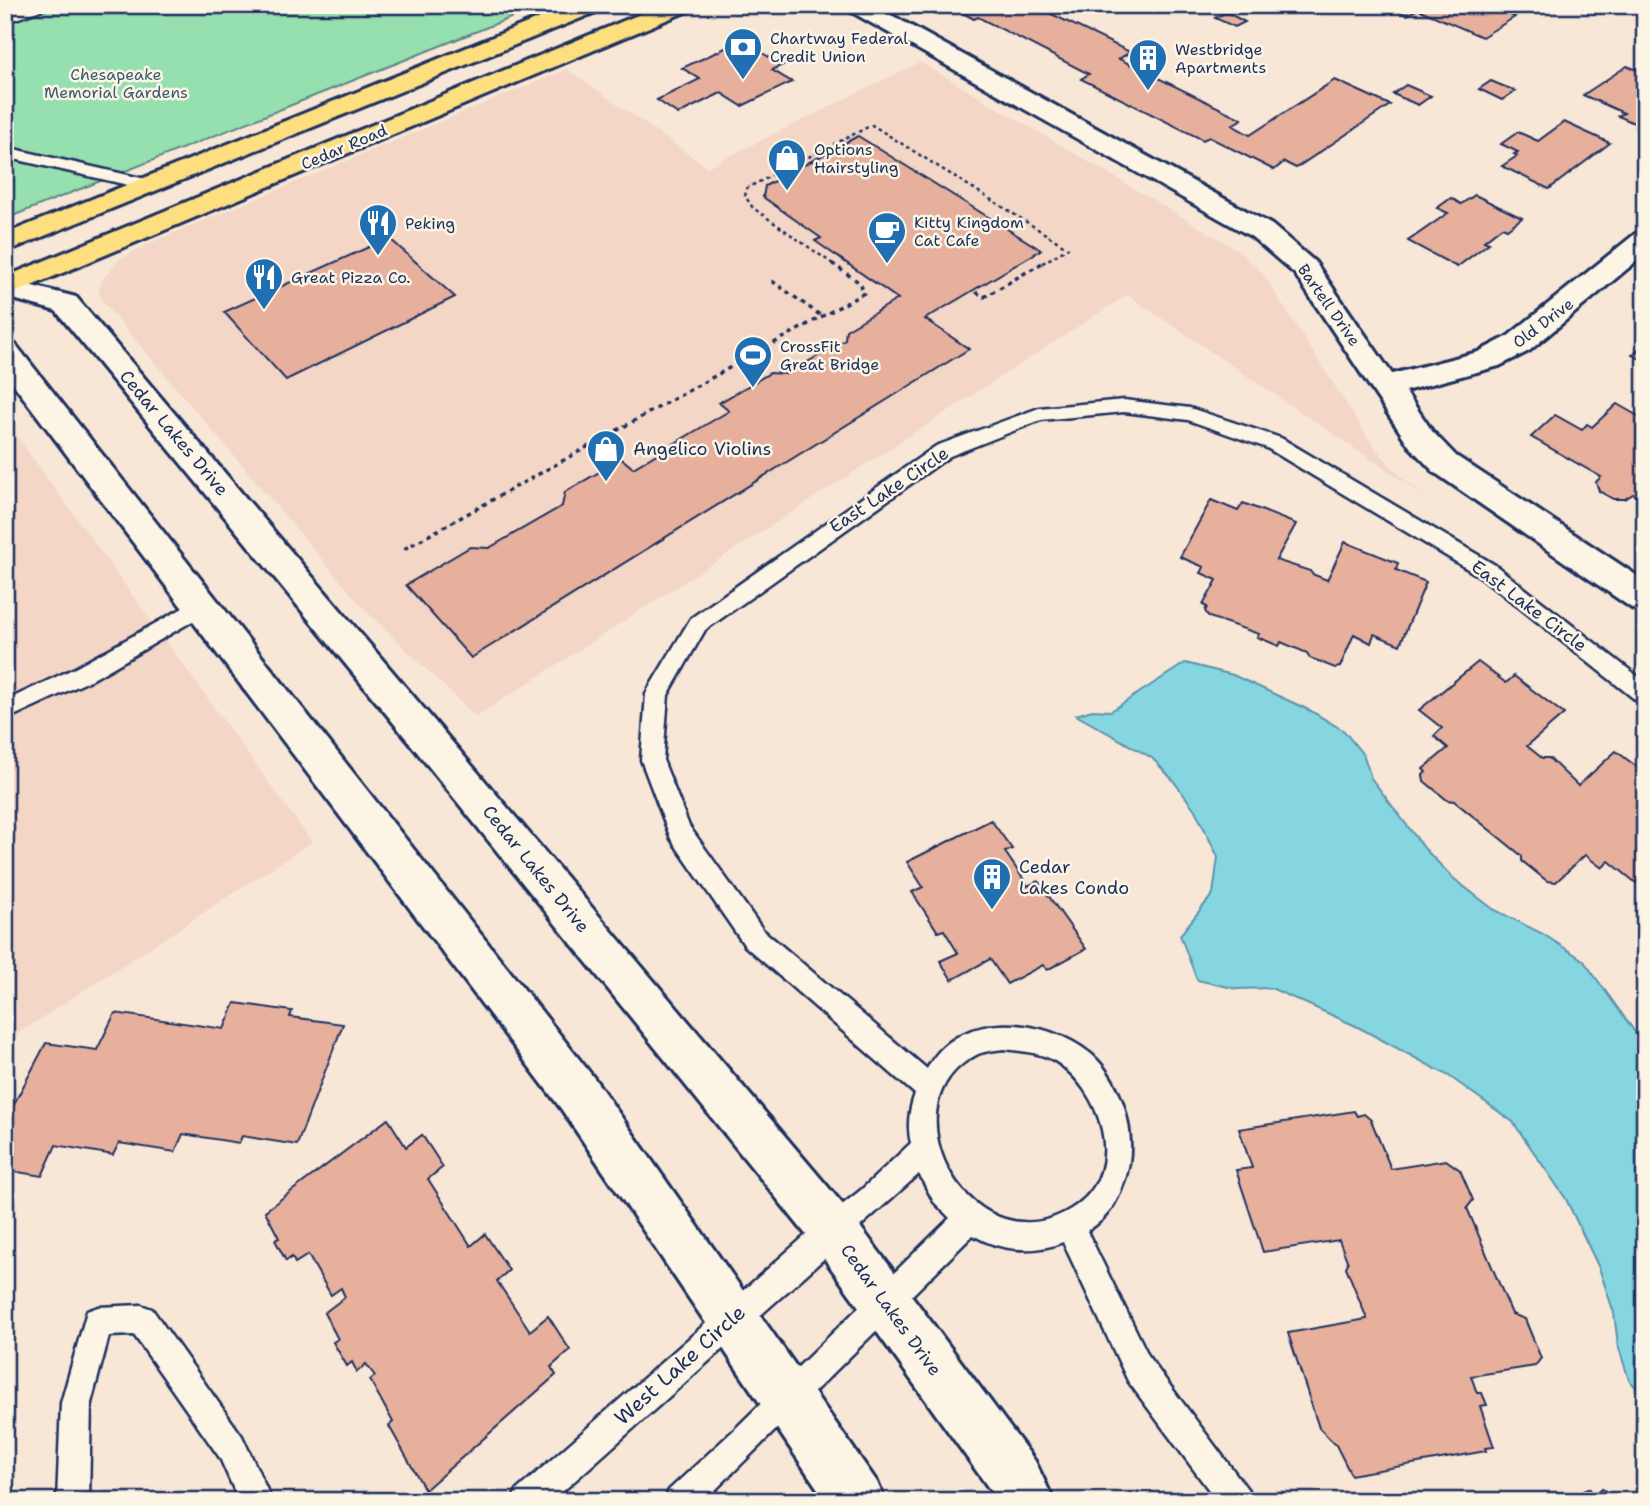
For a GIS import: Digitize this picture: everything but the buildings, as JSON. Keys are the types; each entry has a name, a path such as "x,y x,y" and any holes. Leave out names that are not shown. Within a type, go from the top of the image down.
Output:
{"main road":[{"path":"5,244 593,5"},
{"name":"Cedar Road","path":"5,289 682,5"},
{"path":"5,289 14,268 50,244 364,115 475,53"}],"street":[{"name":"Bartell Drive","path":"856,5 1262,231 1306,268 1421,439 1445,464 1645,599"},
{"name":"Old Drive","path":"1385,386 1477,363 1518,344 1645,240"},
{"name":"Cedar Lakes Drive","path":"5,289 66,304 401,705 833,1230 1016,1480 1027,1501"},
{"path":"5,352 578,1094 858,1501"}],"lane":[{"path":"5,19 47,5"},
{"path":"5,152 150,185"},
{"name":"East Lake Circle","path":"929,1088 754,938 679,832 652,760 657,694 698,624 943,451 1039,414 1124,406 1190,414 1274,443 1488,571 1645,695"},
{"path":"5,711 85,673 201,606"},
{"path":"1004,1036 1038,1039 1068,1053 1093,1076 1111,1107 1118,1141 1113,1175 1097,1205 1070,1226 1037,1237 1002,1233 971,1217 951,1201 933,1176 924,1150 921,1120 929,1088 947,1061 974,1043 1004,1036"},
{"path":"833,1230 871,1200 924,1150"},
{"path":"680,1501 886,1303 971,1217"},
{"path":"1070,1226 1139,1370 1237,1501"},
{"name":"West Lake Circle","path":"528,1501 833,1230"},
{"path":"73,1501 76,1403 98,1322 141,1320 231,1447 256,1501"}],"path":[{"path":"404,549 820,315 864,293 860,283 753,208 745,196 747,188 872,125 1068,248 984,297 976,292"},
{"path":"772,281 820,315"}],"shaded area":[{"path":"920,62 1236,249 1261,271 1372,444 1401,477 1428,498 1127,295 476,717 365,610 102,301 99,293 101,281 120,259 152,242 567,69 707,167"},
{"path":"5,420 312,842 5,1042"}],"green space":[{"name":"Chesapeake Memorial Gardens","path":"5,5 543,5 5,219"}],"water":[{"path":"1185,663 1233,675 1311,711 1344,731 1364,756 1371,778 1425,849 1453,878 1493,909 1543,934 1583,960 1645,1046 1645,1397 1629,1380 1618,1345 1614,1313 1599,1268 1566,1199 1513,1122 1449,1076 1356,1026 1271,988 1237,989 1197,980 1180,935 1213,894 1218,857 1195,810 1152,758 1076,715 1092,710 1111,711"}],"place":[{"name":"Chartway Federal Credit Union","path":"743,81"},
{"name":"Westbridge Apartments","path":"1148,92"},
{"name":"Options Hairstyling","path":"787,192"},
{"name":"Peking","path":"378,257"},
{"name":"Kitty Kingdom Cat Cafe","path":"887,265"},
{"name":"Great Pizza Co.","path":"264,311"},
{"name":"CrossFit Great Bridge","path":"753,389"},
{"name":"Angelico Violins","path":"606,483"},
{"name":"Cedar Lakes Condo","path":"992,911"}]}
